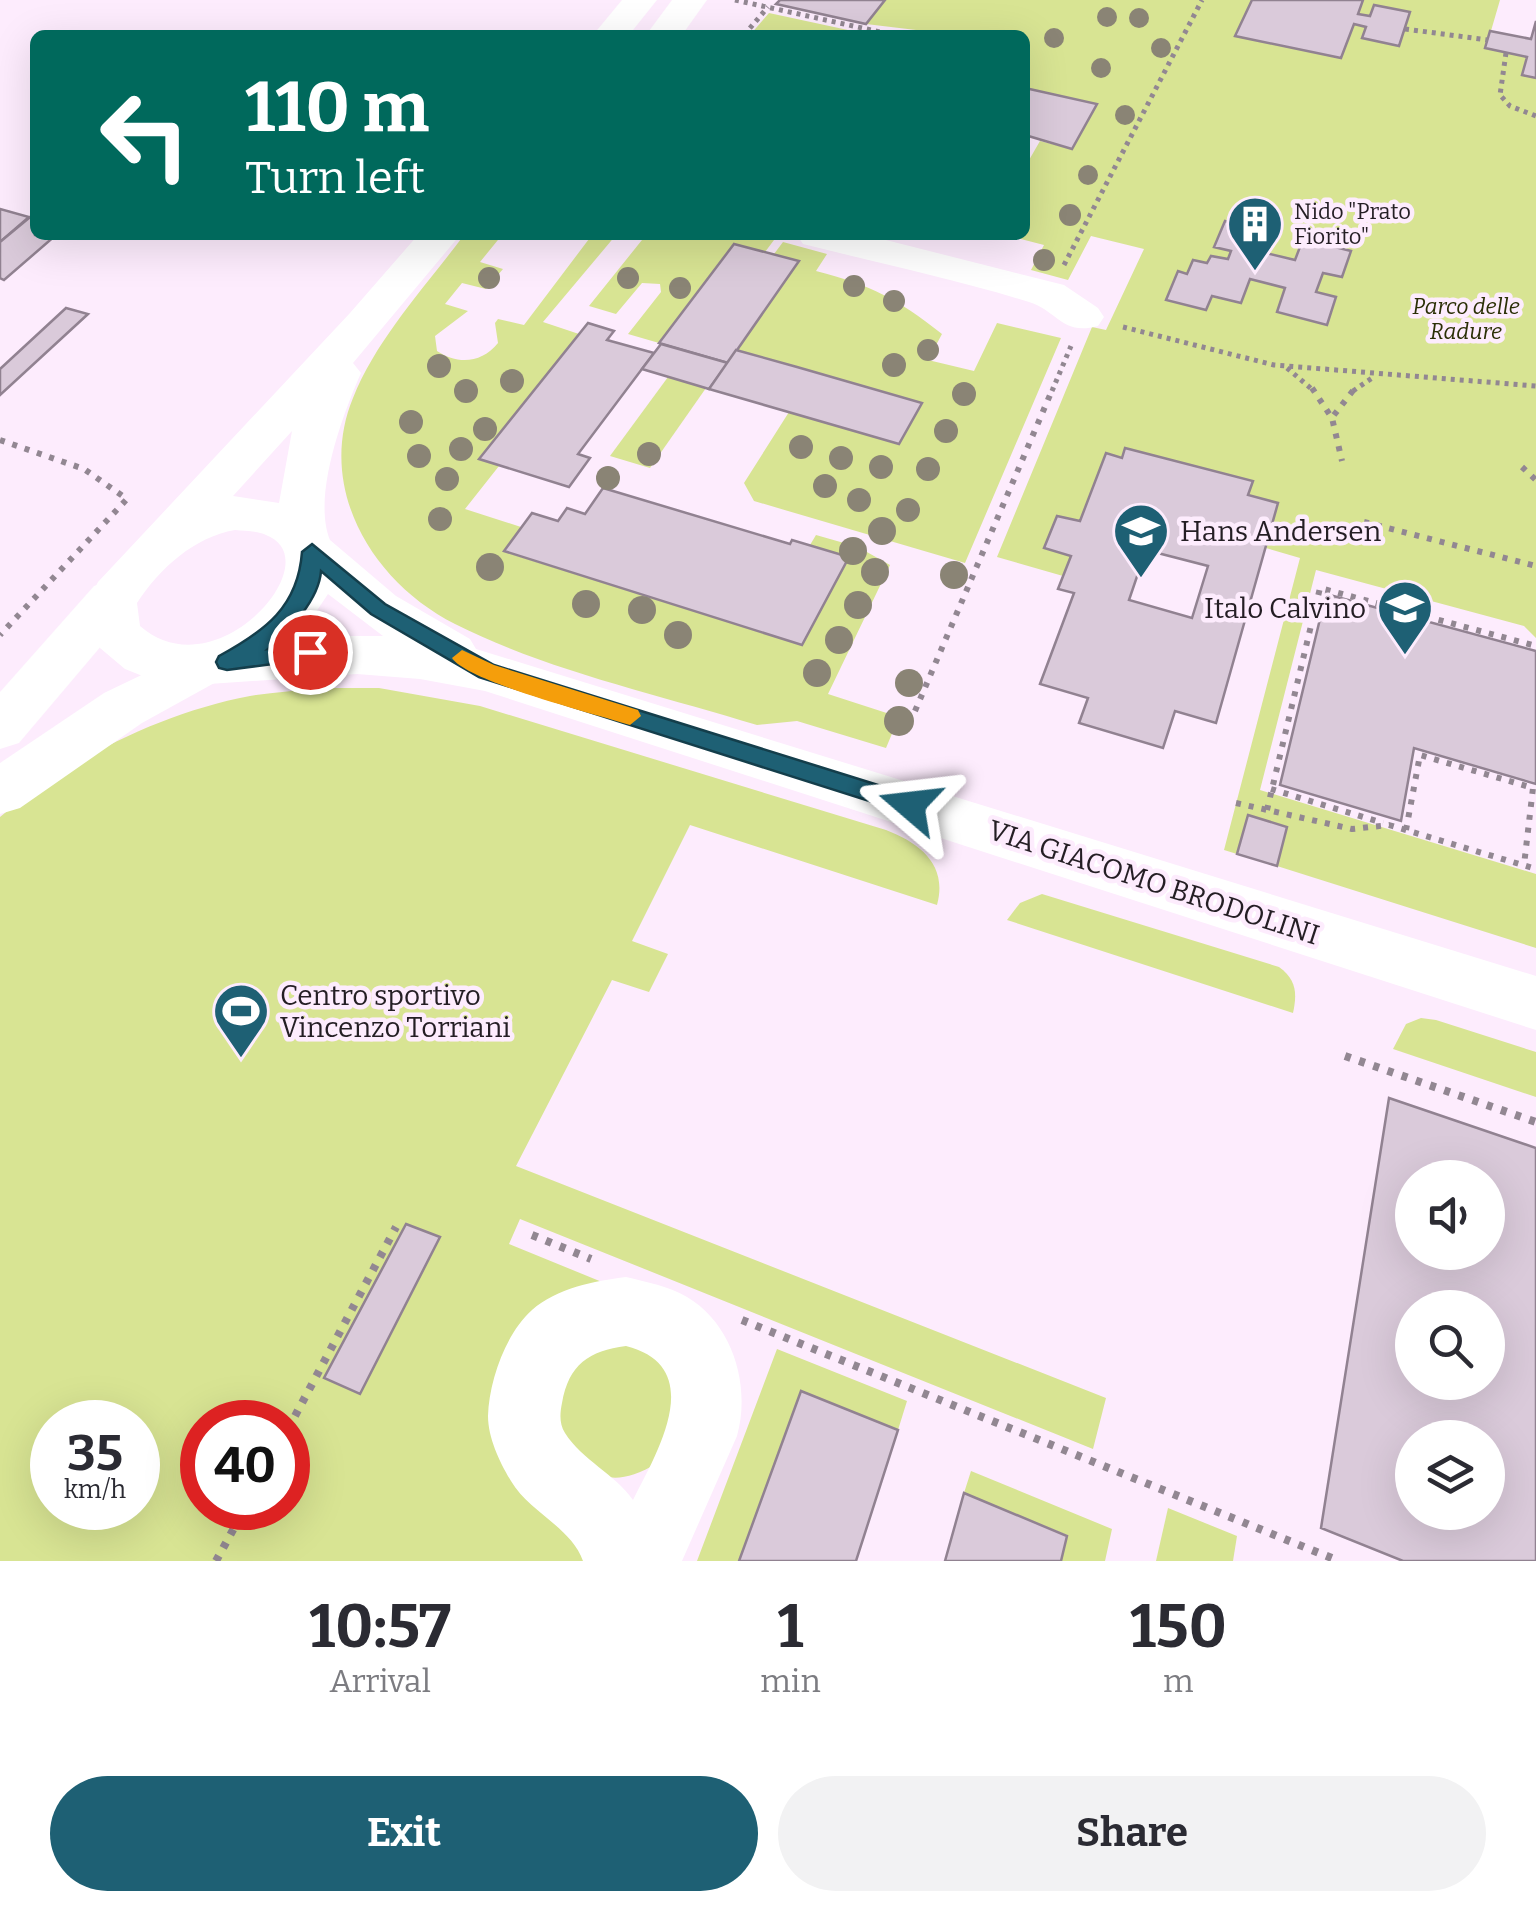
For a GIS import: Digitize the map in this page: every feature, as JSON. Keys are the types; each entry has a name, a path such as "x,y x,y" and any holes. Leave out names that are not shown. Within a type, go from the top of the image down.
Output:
{"street":[{"path":"615,30 640,0"},
{"path":"668,30 690,0"},
{"path":"0,728 436,240"},
{"path":"835,240 1066,306"},
{"path":"112,600 111,620 120,639 150,661 213,665 263,642 290,613 310,580 303,470 309,442 365,323"},
{"path":"166,539 205,519 236,513 271,516 308,542"},
{"name":"VIA GIACOMO BRODOLINI","path":"308,542 378,609 486,671"},
{"name":"VIA GIACOMO BRODOLINI","path":"0,792 123,708 213,665 310,652 392,654 486,671 1536,1003"},
{"path":"620,1561 611,1528 596,1509 551,1477 533,1452 524,1419 527,1384 541,1353 563,1328 592,1312 624,1308 654,1315 680,1332 698,1358 707,1389 704,1422 643,1561"}],"path":[{"path":"735,0 872,30"},
{"path":"915,711 1066,306 1202,0"},
{"path":"748,30 768,7"},
{"path":"1405,29 1488,40"},
{"path":"1506,53 1497,88 1500,101 1536,116"},
{"path":"1066,306 1287,368 1304,380 1334,415 1342,461"},
{"path":"1274,365 1536,386"},
{"path":"1334,415 1358,384 1372,376 1391,375"},
{"path":"0,440 86,470 113,485 127,500 0,635"},
{"path":"1522,467 1536,480"},
{"path":"1364,522 1536,566"},
{"path":"1266,810 1320,588 1536,646"},
{"path":"1406,830 1420,755 1533,788 1524,865"},
{"path":"1272,790 1536,869"},
{"path":"1236,803 1352,829 1389,825"},
{"path":"1345,1056 1536,1122"},
{"path":"304,1400 396,1227"},
{"path":"532,1236 606,1265"},
{"path":"733,1316 1338,1561"},
{"path":"216,1561 233,1530"}],"green space":[{"name":"Parco delle Radure","path":"885,0 1500,0 1486,48 1527,57 1523,75 1536,78 1536,638 1524,626 1316,570 1260,790 1536,874 1536,948 1277,866 1286,827 1248,815 1237,854 1224,850 1300,558 1266,548 1278,503 1248,495 1252,481 1125,449 1122,458 1106,454 1080,521 1057,516 1044,547 1071,556 1063,576 997,557 1092,327 1106,330 1144,249 1091,236 1068,280 1031,270 1044,245 1025,240 1030,240 1030,158 1040,141 1072,149 1097,105 1030,89 1030,30 916,30 866,24","holes":["1225,221 1274,233 1266,253 1295,260 1351,251 1342,277 1323,273 1316,292 1336,297 1326,324 1277,312 1285,288 1250,279 1241,303 1212,296 1166,300 1178,272 1187,274 1194,260 1207,263 1211,256 1228,259 1231,251 1214,247"]},
{"path":"769,13 848,30 754,30"},
{"path":"460,240 498,240 480,262 503,269 486,289 462,283 445,304 468,311 435,336 437,351 461,360 477,358 498,343 498,319 524,325 588,240 612,240 543,322 579,334 479,458 499,466 465,509 521,527 505,552 802,645 848,557 810,545 816,535 858,547 890,565 828,694 899,717 886,748 797,721 757,725 528,655 455,624 399,584 376,558 359,529 347,498 342,465 343,432 353,398 375,354"},
{"path":"642,240 774,240 765,252 733,244 659,343 628,334 661,292 660,284 642,283 616,314 589,306"},
{"path":"783,242 827,254 816,271 883,295 942,334 928,360 974,371 997,323 1061,338 965,563 754,501 744,483 789,412 899,443 922,403 736,350 799,262 774,254"},
{"path":"668,377 706,388 650,468 610,456"},
{"name":"Centro sportivo Vincenzo Torriani","path":"320,688 379,688 480,706 886,830 920,849 935,867 937,905 690,825 632,941 668,954 649,992 612,980 516,1166 1106,1398 1093,1449 520,1219 509,1244 624,1291 526,1344 592,1561 0,1561 0,817 56,776 118,741 183,714 259,695"},
{"path":"1042,894 1279,967 1294,988 1293,1013 1007,920 1020,903"},
{"path":"1421,1018 1536,1052 1536,1097 1393,1049 1406,1024"},
{"path":"596,1330 682,1366 658,1463 632,1475 611,1478 564,1462 545,1387"},
{"path":"777,1349 907,1401 898,1430 801,1391 739,1561 697,1561"},
{"path":"971,1471 1112,1529 1105,1561 1061,1561 1067,1535 964,1493"},
{"path":"1168,1508 1237,1536 1233,1561 1156,1561"}],"building":[{"path":"780,0 885,0 866,24 776,4"},
{"path":"1252,0 1363,0 1358,14 1370,16 1374,5 1410,12 1399,46 1362,38 1366,27 1354,24 1341,58 1235,36"},
{"path":"1536,21 1536,78 1522,75 1527,57 1485,48 1490,31 1531,39"},
{"path":"1030,89 1097,104 1072,149 1030,136"},
{"path":"0,209 29,217 0,242"},
{"path":"30,217 30,240 50,240 4,280 0,278 0,242"},
{"name":"Nido \"Prato Fiorito\"","path":"1225,221 1274,233 1266,253 1295,260 1303,239 1351,251 1342,277 1323,273 1316,292 1336,297 1327,325 1277,312 1285,288 1250,279 1241,303 1212,296 1206,310 1166,300 1178,271 1187,274 1193,260 1207,263 1211,256 1228,259 1231,251 1214,247"},
{"path":"734,244 799,261 728,363 659,343"},
{"path":"66,308 88,314 0,395 0,369"},
{"path":"588,323 614,331 607,340 654,353 578,454 590,458 569,487 479,459"},
{"path":"661,344 728,363 709,389 642,369"},
{"path":"736,350 922,403 899,444 709,389"},
{"path":"1125,448 1253,481 1248,495 1278,503 1216,723 1175,711 1163,748 1079,723 1088,698 1040,684 1074,593 1058,589 1071,556 1044,548 1057,516 1080,521 1106,453 1122,458","holes":["1146,550 1208,566 1192,618 1129,600"]},
{"path":"603,488 790,544 792,540 849,557 802,645 504,551 532,513 558,521 567,508 585,514"},
{"path":"1326,594 1536,651 1536,784 1414,748 1401,821 1280,785"},
{"path":"1248,815 1287,827 1277,866 1237,854"},
{"path":"1389,1098 1536,1148 1536,1561 1403,1561 1321,1528"},
{"path":"406,1224 440,1237 360,1394 324,1378"},
{"path":"801,1391 898,1430 856,1561 739,1561"},
{"path":"964,1493 1067,1536 1061,1561 945,1561"}],"slow traffic":[{"path":"462,658 486,671 630,716"}],"place":[{"name":"Nido \"Prato Fiorito\"","path":"1255,273"},
{"name":"Hans Andersen","path":"1141,580"},
{"name":"Italo Calvino","path":"1405,657"},
{"name":"Centro sportivo Vincenzo Torriani","path":"241,1060"}],"route":[{"path":"310,652 227,662 263,642 302,598 310,580 312,552 378,609 486,671 910,805"}]}
